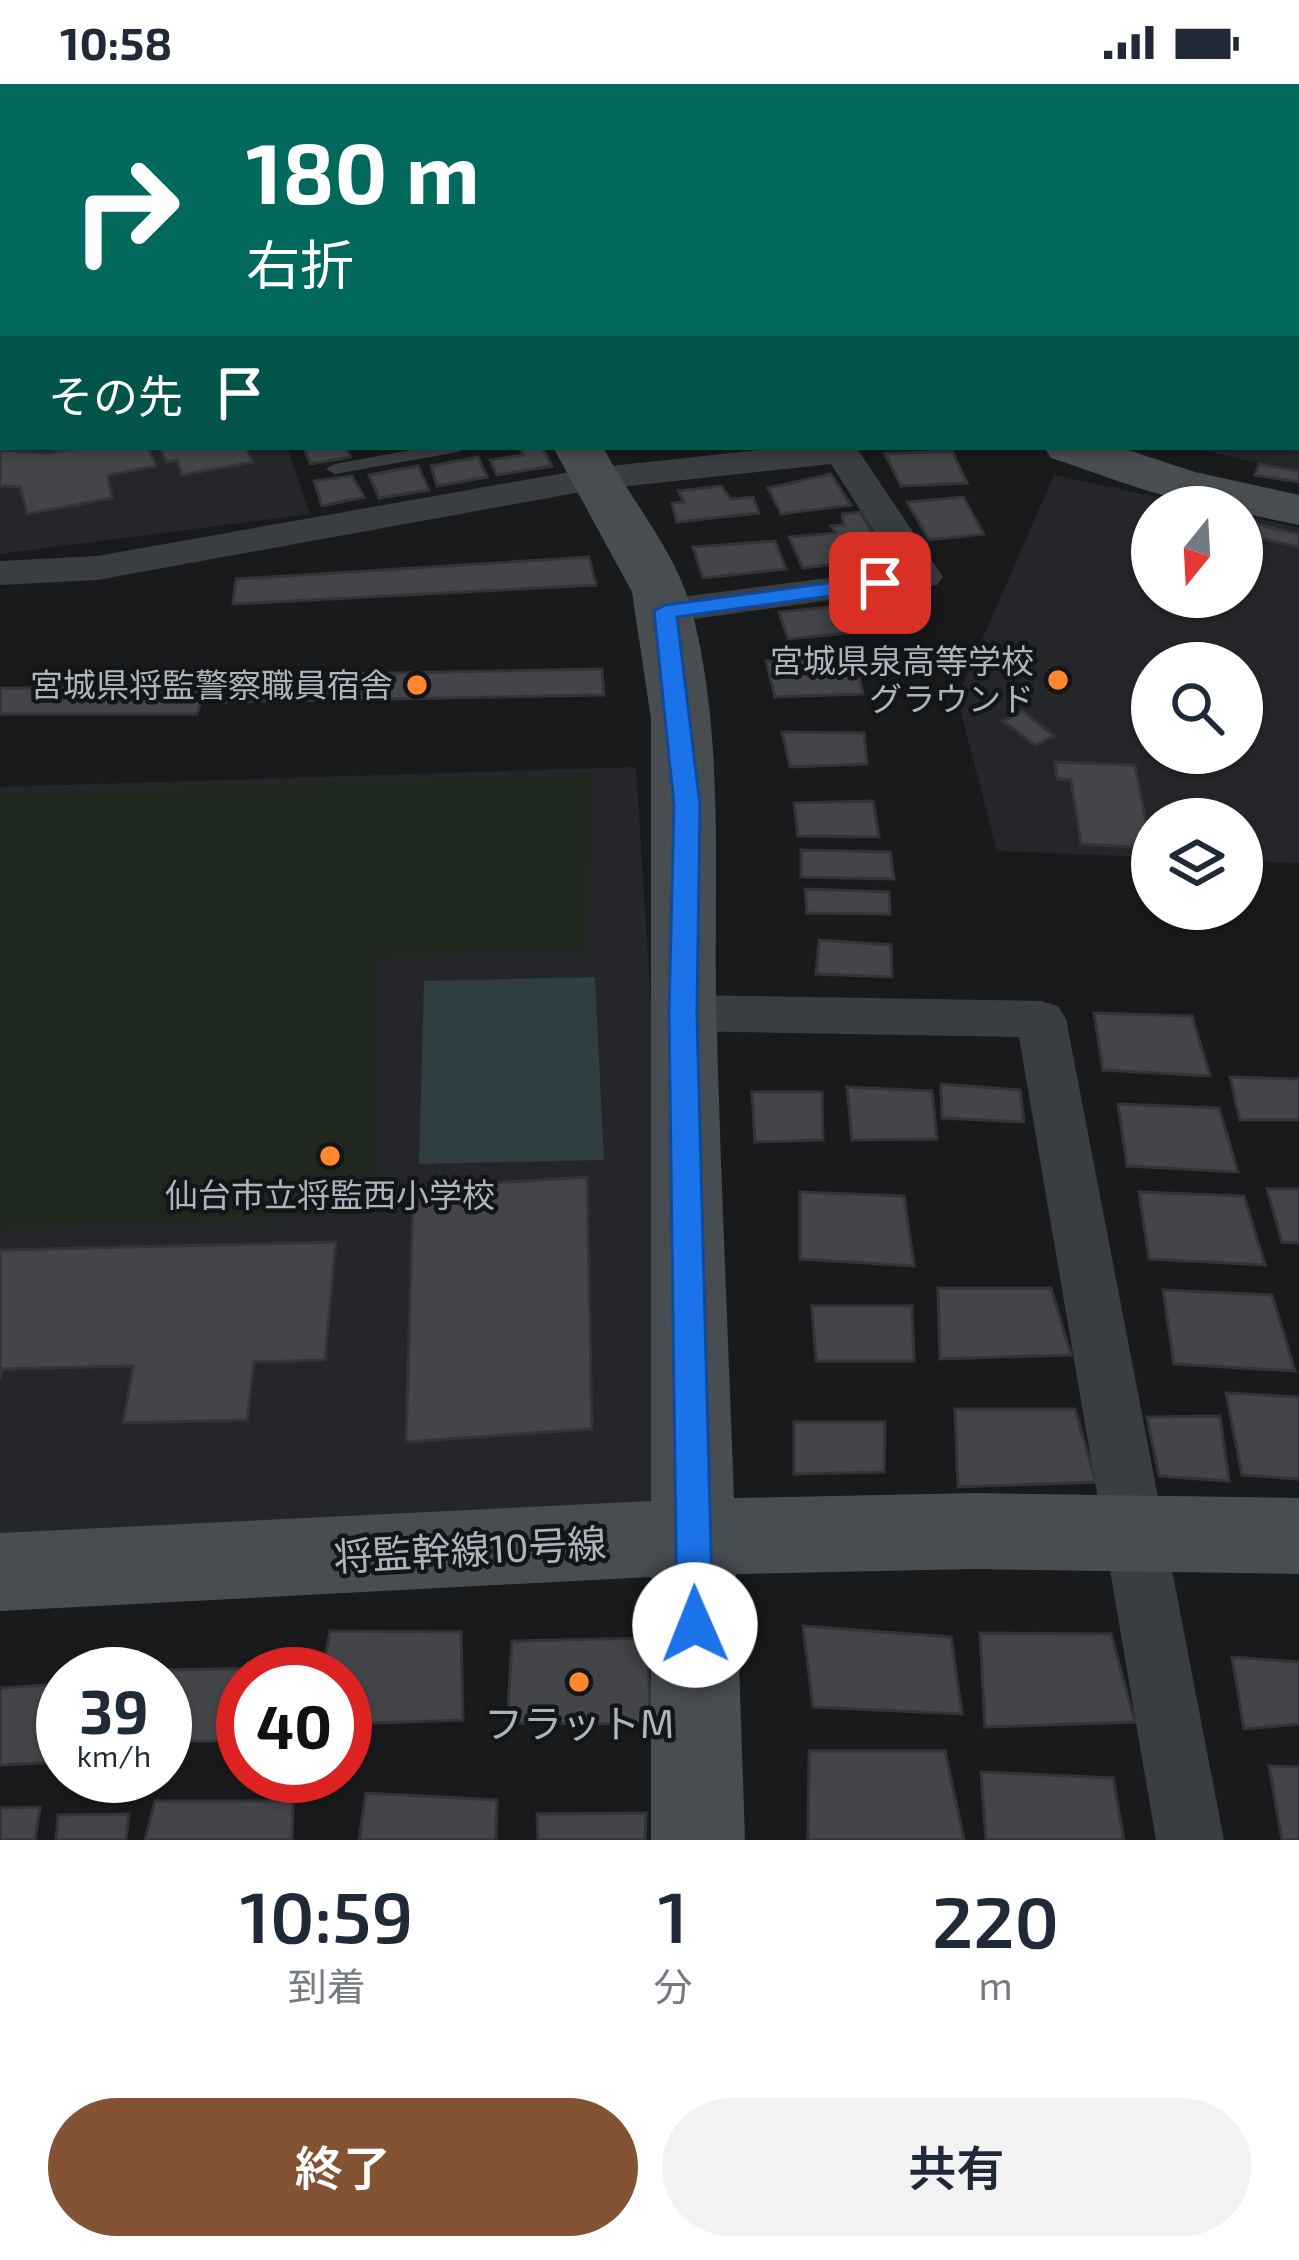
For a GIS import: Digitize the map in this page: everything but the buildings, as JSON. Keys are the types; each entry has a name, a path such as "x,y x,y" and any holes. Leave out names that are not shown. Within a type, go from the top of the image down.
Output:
{"street":[{"path":"1078,450 1182,484 1299,510"},
{"path":"0,573 97,568 585,463 842,452 923,577 665,611"},
{"path":"585,463 647,559 665,611 687,805 683,1013 698,1840"},
{"path":"683,1013 1041,1019 1190,1840"},
{"name":"将監幹線10号線","path":"0,1572 694,1540 1133,1529 1299,1536"}],"lane":[{"path":"335,470 442,450"}],"shaded area":[{"path":"0,450 288,450 310,514 0,554"},
{"path":"1201,450 1299,450 1299,472"},
{"name":"宮城県泉高等学校 グラウンド","path":"1054,475 1131,491 1131,618 1263,618 1263,520 1299,528 1299,863 1263,862 1263,798 1131,798 1131,856 997,851 957,697"},
{"name":"仙台市立将監西小学校","path":"636,767 684,1525 0,1552 0,787"},
{"path":"592,773 587,950 378,958 374,1214 0,1230 0,793"},
{"path":"595,977 604,1160 419,1164 424,981"}],"place":[{"name":"宮城県泉高等学校 グラウンド","path":"1058,680"},
{"name":"宮城県将監警察職員宿舎","path":"417,685"},
{"name":"仙台市立将監西小学校","path":"330,1156"},
{"name":"フラットM","path":"579,1682"}],"route":[{"path":"695,1625 683,1013 687,805 665,611 880,583"}]}
